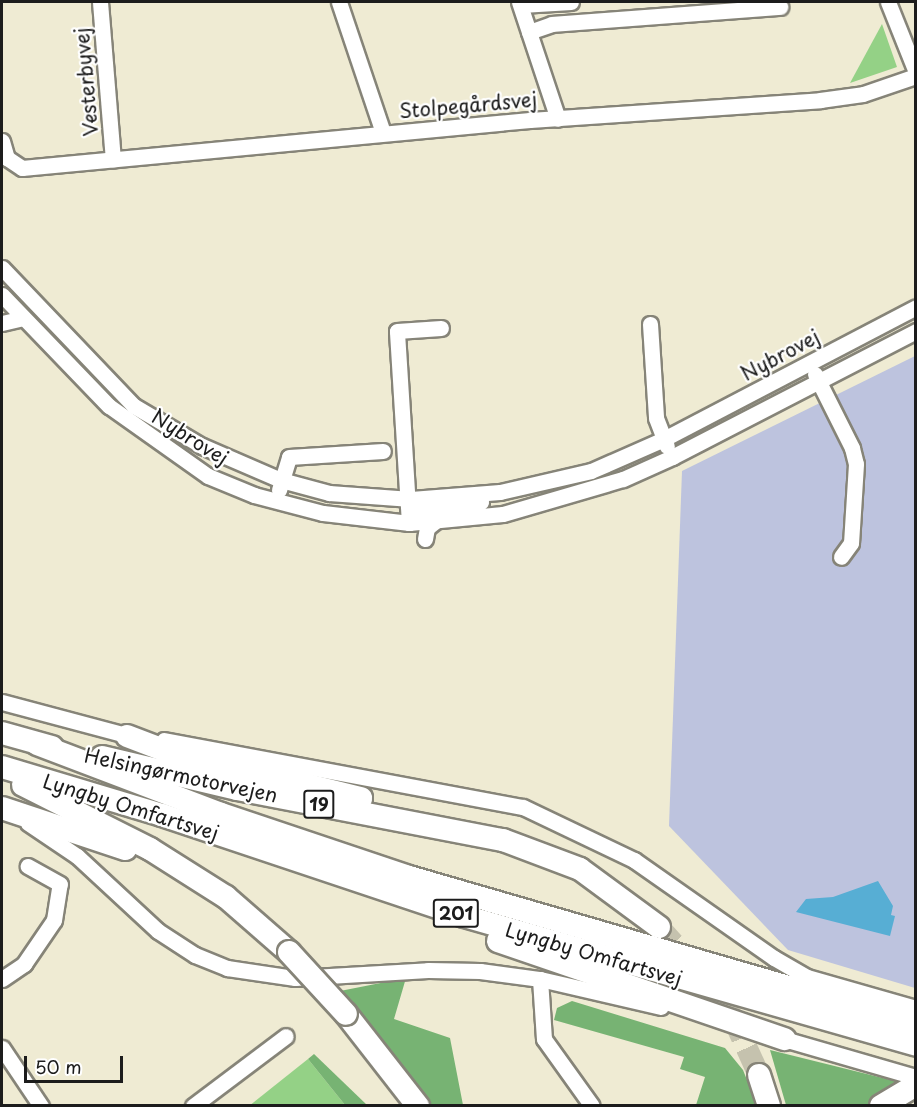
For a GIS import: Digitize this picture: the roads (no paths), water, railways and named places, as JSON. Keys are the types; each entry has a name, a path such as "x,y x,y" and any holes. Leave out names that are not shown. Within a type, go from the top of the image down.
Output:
{"highway":[{"name":"Helsingørmotorvejen","path":"2,734 237,789 503,840 580,869 659,927"},
{"path":"127,736 164,750 480,827 503,840"},
{"name":"Lyngby Omfartsvej","path":"37,744 231,817 583,930 915,1024"},
{"name":"Lyngby Omfartsvej","path":"2,767 162,815 464,916 915,1046"},
{"path":"2,778 131,838 226,897 289,952 346,1014 418,1106"},
{"path":"2,808 132,852 226,897"},
{"path":"162,815 173,829 784,1039"},
{"path":"583,930 661,941 807,977"},
{"path":"759,1075 769,1106"},
{"path":"880,1106 915,1084"}],"street":[{"name":"Vesterbyvej","path":"100,2 113,159"},
{"path":"339,2 383,133"},
{"path":"558,119 520,4 570,2"},
{"path":"888,2 915,74"},
{"path":"529,32 552,24 780,7"},
{"name":"Stolpegårdsvej","path":"2,141 7,158 22,168 383,133 820,100 863,94 915,74"},
{"path":"4,271 4,298 51,332 72,344"},
{"name":"Nybrovej","path":"4,271 72,344 142,412 202,446 281,480 437,520 503,514 537,506 623,479 672,457 820,382 915,331"},
{"name":"Nybrovej","path":"4,298 97,394 134,427 208,476 276,502 346,516 415,514 591,471 664,439 915,307"},
{"path":"2,323 23,318"},
{"path":"650,324 656,418 672,457"},
{"path":"346,516 358,511 415,514 397,331 441,328"},
{"path":"809,364 852,448 856,464 851,543 841,557"},
{"path":"134,427 142,412"},
{"path":"276,502 289,457 383,451"},
{"path":"424,539 427,528 437,520"},
{"path":"2,702 127,736 294,762 523,807 634,860 774,958 807,977 915,1008"},
{"path":"2,808 77,856 158,931 195,955 226,968 295,978 428,970 540,979 784,1039 915,1077"},
{"path":"2,979 24,964 54,920 60,884 28,866"},
{"path":"540,979 544,1039 592,1106"},
{"path":"193,1106 286,1036"},
{"path":"2,1048 41,1106"}],"water":[{"path":"878,881 893,906 891,915 895,916 890,936 796,912 806,899 833,897"}],"tunnel":[{"path":"659,927 703,976 733,1018 759,1075"}]}
